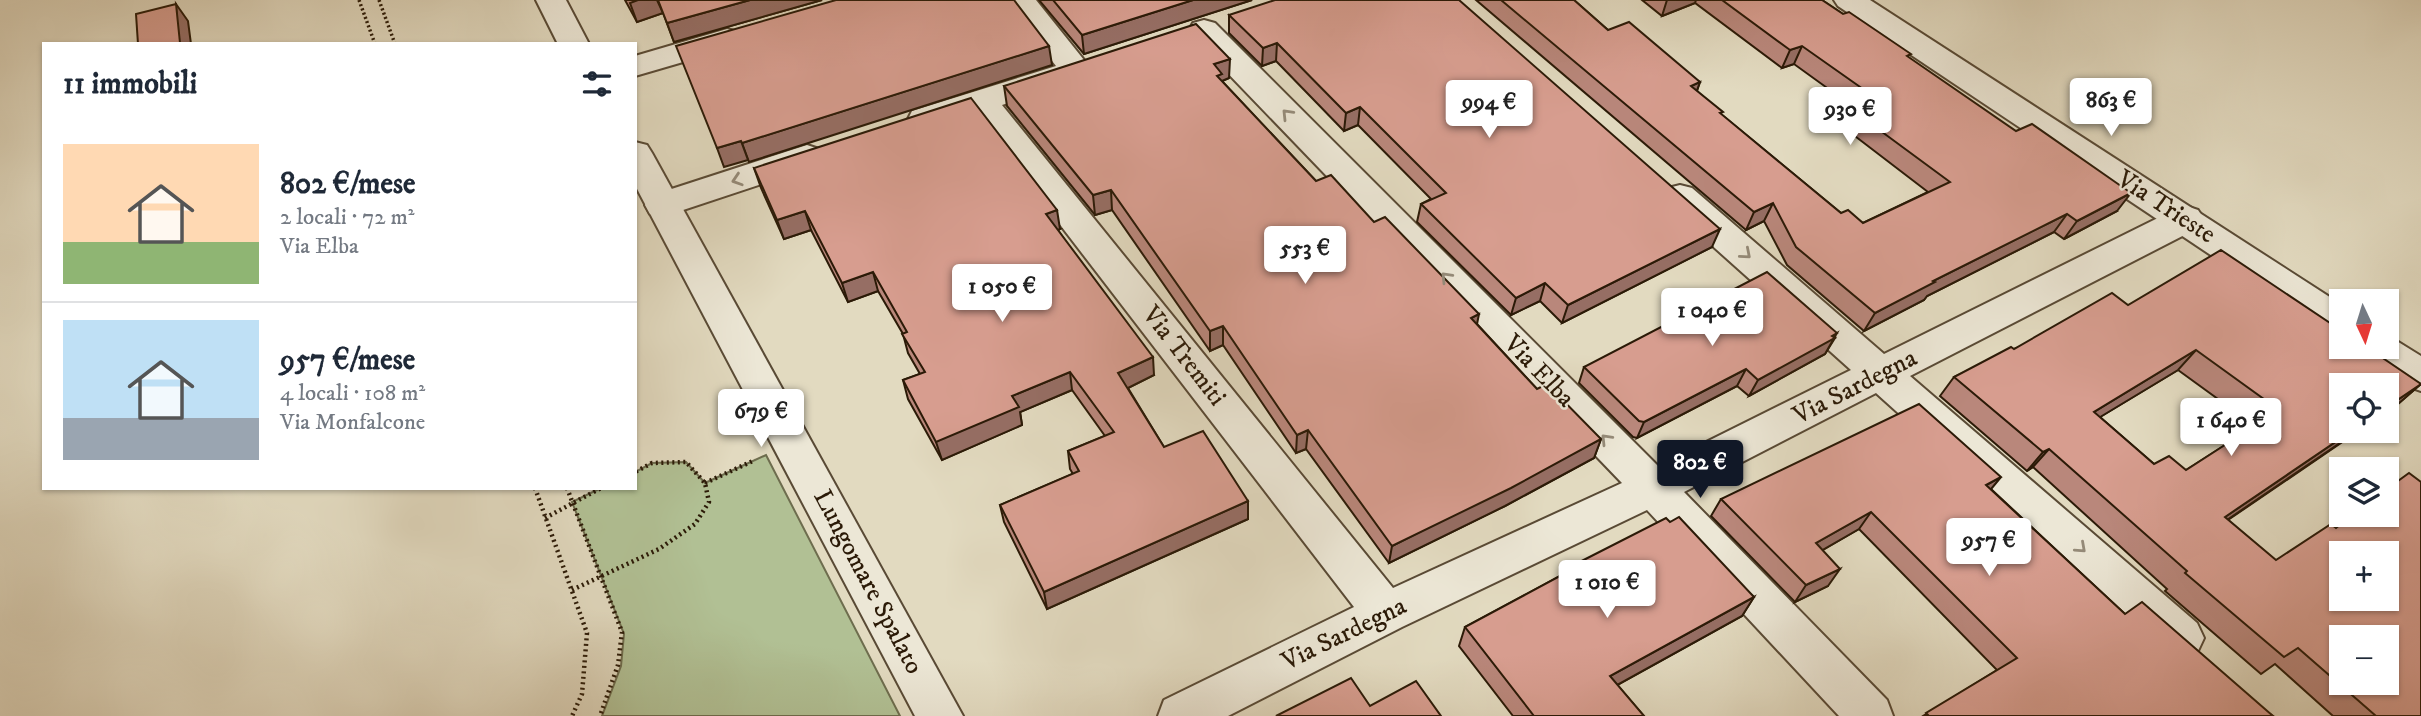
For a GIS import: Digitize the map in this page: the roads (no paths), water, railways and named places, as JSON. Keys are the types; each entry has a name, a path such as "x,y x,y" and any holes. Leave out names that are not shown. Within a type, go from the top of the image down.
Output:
{"street":[{"path":"551,0 573,42"},
{"path":"894,129 1089,66 1020,0"},
{"name":"Via Trieste","path":"1849,0 2329,315"},
{"name":"Via Elba","path":"1204,30 1653,488 1870,716"},
{"path":"637,65 755,32"},
{"name":"Via Tremiti","path":"981,100 1386,613"},
{"path":"662,205 829,150"},
{"name":"Lungomare Spalato","path":"637,157 940,716"},
{"path":"1653,173 2207,660"},
{"name":"Via Sardegna","path":"1181,716 1386,613 1653,488 2186,219"}]}
